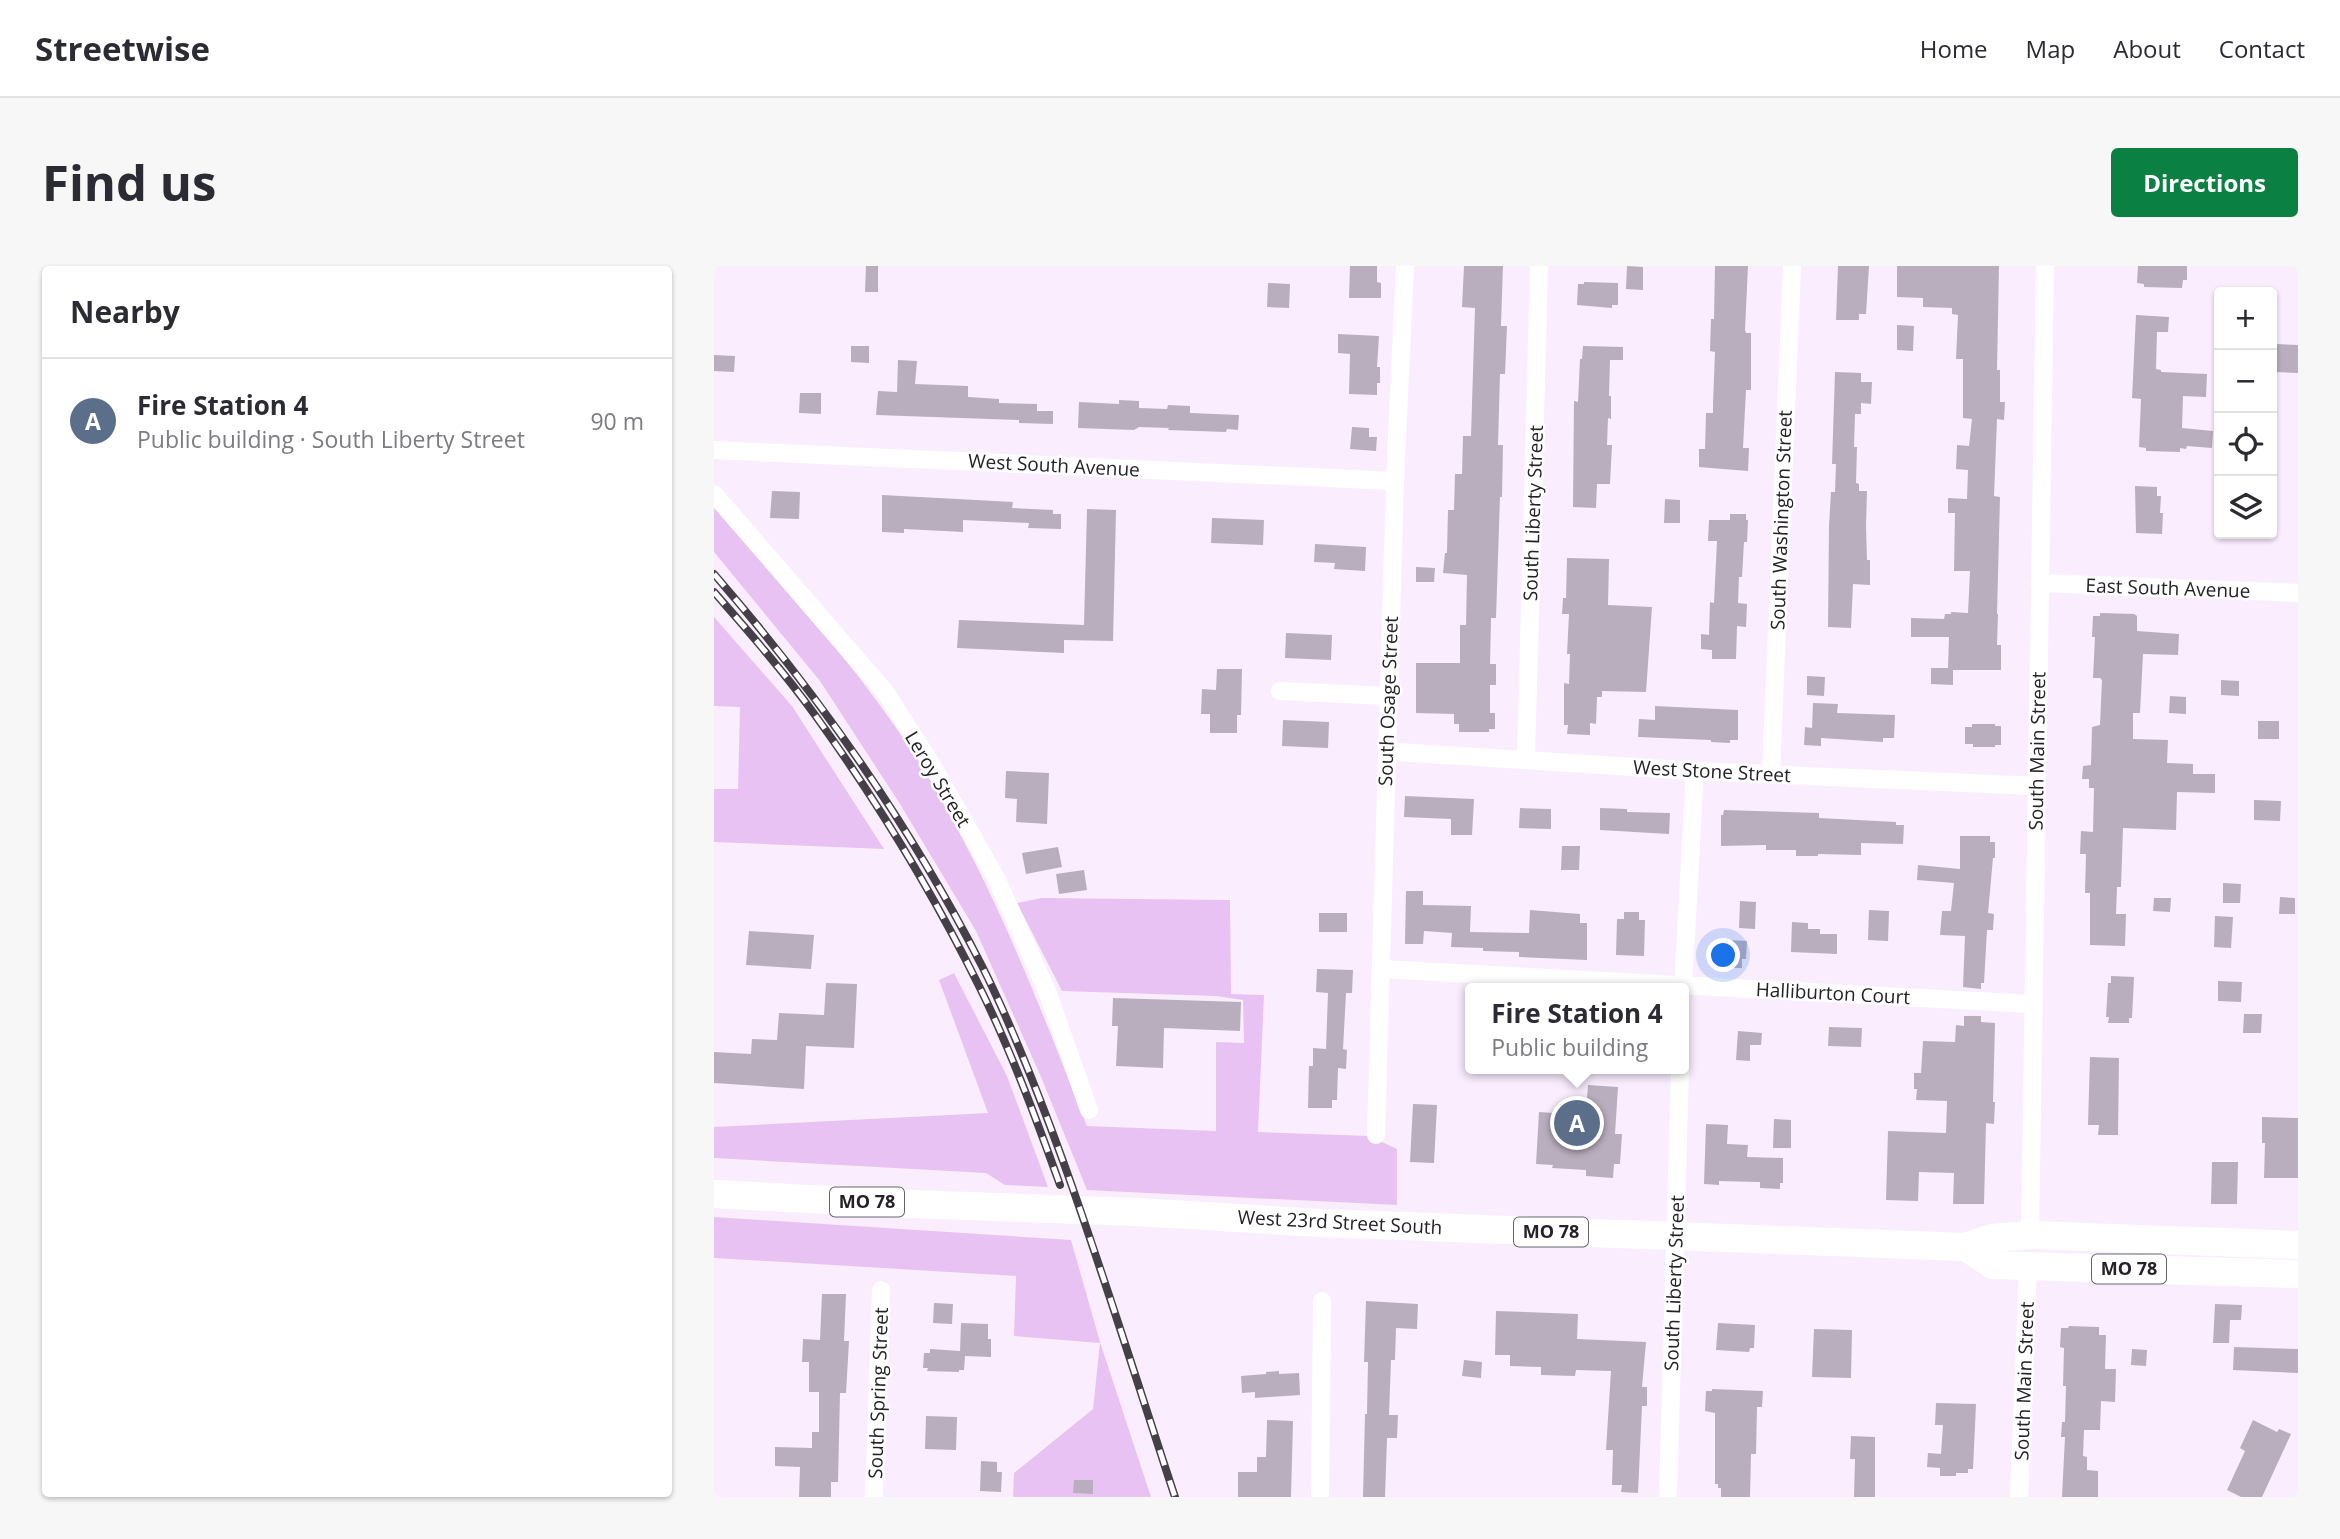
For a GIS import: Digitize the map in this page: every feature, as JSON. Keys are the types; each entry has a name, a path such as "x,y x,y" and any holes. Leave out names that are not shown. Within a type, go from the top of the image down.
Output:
{"main road":[{"name":"West 23rd Street South","path":"714,1194 1136,1212 1321,1223 1966,1247"},
{"name":"MO 78","path":"1966,1247 1992,1238 2030,1235 2298,1245"},
{"name":"MO 78","path":"1966,1247 1993,1265 2298,1274"}],"street":[{"name":"South Osage Street","path":"1376,1135 1395,481 1405,266"},
{"name":"South Liberty Street","path":"1526,760 1539,266"},
{"name":"South Washington Street","path":"1771,774 1792,266"},
{"name":"South Main Street","path":"2030,1235 2045,266"},
{"name":"West South Avenue","path":"714,450 1395,481"},
{"name":"Leroy Street","path":"714,494 886,693 932,765 1001,891 1046,991 1089,1110"},
{"name":"East South Avenue","path":"2039,583 2298,593"},
{"path":"1280,691 1388,696"},
{"name":"West Stone Street","path":"1387,748 1397,752 1695,771 2037,786"},
{"path":"1683,983 1695,771"},
{"name":"Halliburton Court","path":"1381,969 1616,983"},
{"name":"Halliburton Court","path":"1689,987 2033,1004"},
{"name":"South Liberty Street","path":"1668,1497 1680,1074"},
{"name":"South Main Street","path":"2019,1497 2028,1265"},
{"name":"South Spring Street","path":"874,1497 881,1290"},
{"path":"1320,1497 1322,1300"}],"shaded area":[{"path":"714,506 845,659 925,770 1006,927 1087,1126 1216,1131 1216,1042 1244,1043 1243,1000 1216,996 1062,991 1017,903 1042,898 1230,900 1231,994 1264,995 1258,1132 1369,1136 1397,1149 1397,1205 1087,1190 1041,1077 976,931 900,804 820,681 714,552"},
{"path":"714,617 792,706 884,849 714,842 714,789 738,789 740,707 714,706"},
{"path":"954,973 1007,1076 1048,1187 1005,1185 986,1173 714,1158 714,1127 988,1113 939,980"},
{"path":"714,1217 1071,1240 1100,1342 1151,1497 1013,1497 1014,1473 1093,1409 1100,1343 1014,1336 1016,1276 714,1258"}],"building":[{"path":"866,266 878,266 878,292 865,292"},
{"path":"1350,266 1377,266 1381,298 1349,298"},
{"path":"1464,266 1503,266 1501,326 1507,326 1505,374 1500,374 1498,445 1503,445 1496,618 1491,618 1490,664 1496,664 1496,685 1490,685 1490,713 1495,713 1495,729 1489,729 1489,732 1459,732 1459,724 1454,724 1454,714 1416,713 1416,663 1460,663 1460,625 1466,625 1467,575 1443,573 1447,553 1448,510 1454,510 1455,474 1462,474 1463,436 1471,436 1475,308 1462,307"},
{"path":"1627,266 1643,267 1643,290 1626,289"},
{"path":"1715,266 1748,266 1745,330 1746,333 1751,333 1751,390 1746,390 1743,448 1749,448 1748,471 1699,467 1699,449 1705,449 1706,413 1713,413 1715,352 1710,351 1711,319 1714,319"},
{"path":"1838,266 1869,266 1866,314 1859,314 1859,320 1836,320"},
{"path":"1897,266 1999,266 1997,370 2000,370 2000,402 2005,402 2004,420 1997,419 1994,496 2000,497 1997,645 2001,645 2001,670 1953,670 1953,685 1931,684 1931,668 1948,668 1949,637 1911,637 1911,618 1944,619 1945,614 1951,612 1968,613 1970,571 1954,571 1955,513 1948,513 1948,498 1967,499 1968,470 1956,469 1957,445 1969,446 1972,419 1963,418 1963,359 1956,359 1958,315 1952,314 1952,308 1923,307 1923,298 1897,297"},
{"path":"2138,266 2187,266 2187,280 2183,280 2182,288 2144,287 2144,284 2137,283"},
{"path":"1268,283 1290,284 1289,308 1267,307"},
{"path":"1618,283 1618,305 1612,305 1612,308 1577,305 1578,284"},
{"path":"2136,315 2169,317 2168,332 2157,332 2156,369 2161,372 2207,374 2206,397 2183,396 2182,428 2213,431 2212,448 2187,446 2186,449 2180,448 2180,452 2146,451 2146,448 2139,447 2141,399 2132,398"},
{"path":"1897,325 1914,326 1913,351 1897,350"},
{"path":"1338,334 1379,336 1377,367 1380,367 1380,383 1377,383 1377,395 1349,394 1350,354 1338,353"},
{"path":"2277,344 2298,345 2298,373 2277,372"},
{"path":"851,346 869,346 869,363 851,362"},
{"path":"1583,346 1623,347 1623,360 1610,360 1611,419 1608,418 1607,445 1612,445 1610,484 1597,484 1596,508 1573,507 1574,401 1578,402"},
{"path":"714,355 735,356 734,372 714,371"},
{"path":"898,360 917,361 915,384 968,386 968,397 999,399 999,403 1037,404 1037,411 1053,411 1053,424 1019,423 1019,420 876,415 878,391 897,392"},
{"path":"1835,372 1861,373 1861,382 1872,382 1871,404 1861,403 1861,414 1855,414 1854,447 1857,447 1856,483 1859,484 1859,491 1867,491 1867,560 1870,560 1870,585 1853,584 1851,628 1828,627 1829,526 1831,492 1835,492 1836,464 1832,464"},
{"path":"800,393 821,393 821,414 799,413"},
{"path":"1119,400 1139,401 1139,408 1190,406 1190,413 1239,415 1238,430 1227,429 1226,432 1139,427 1134,430 1078,428 1079,402 1119,404"},
{"path":"1352,427 1369,428 1369,437 1377,437 1376,451 1350,449"},
{"path":"2135,486 2157,487 2157,496 2161,496 2160,513 2163,513 2162,534 2136,533"},
{"path":"772,491 800,492 799,519 770,518"},
{"path":"882,495 1013,502 1012,508 1053,510 1053,514 1061,514 1061,529 1028,528 1029,523 963,520 963,532 904,529 904,533 882,532"},
{"path":"1665,499 1680,500 1680,523 1664,523"},
{"path":"1087,509 1116,510 1113,641 1064,640 1064,653 957,648 959,620 1084,625"},
{"path":"1730,514 1746,514 1748,520 1742,577 1739,577 1738,603 1747,604 1746,627 1737,626 1736,659 1712,659 1712,650 1701,649 1701,634 1709,635 1710,602 1714,603 1717,541 1708,541 1709,520 1730,520"},
{"path":"1212,518 1264,520 1263,545 1211,543"},
{"path":"1315,544 1366,547 1365,571 1334,569 1335,563 1314,562"},
{"path":"1567,558 1609,559 1608,605 1652,607 1646,692 1602,691 1602,697 1597,697 1596,724 1590,723 1590,735 1567,734 1568,725 1564,725 1564,683 1569,684 1570,654 1567,654 1569,614 1562,614 1563,598 1566,598"},
{"path":"1416,567 1435,568 1434,582 1416,582"},
{"path":"2100,613 2134,614 2137,616 2137,631 2179,634 2178,655 2143,654 2140,713 2133,713 2133,739 2168,740 2167,763 2193,764 2193,774 2215,774 2215,793 2177,792 2176,830 2123,828 2121,887 2117,887 2116,914 2126,914 2125,946 2090,945 2090,893 2085,893 2086,854 2080,854 2081,831 2093,832 2094,788 2089,788 2089,779 2082,779 2083,766 2091,765 2092,727 2100,725 2102,680 2093,678 2095,637 2092,637 2093,616 2100,616"},
{"path":"1286,633 1332,635 1331,660 1285,658"},
{"path":"1217,669 1242,669 1241,715 1237,715 1237,733 1210,733 1210,714 1201,714 1202,689 1216,690"},
{"path":"1807,676 1825,677 1824,696 1807,695"},
{"path":"2221,680 2239,681 2239,696 2221,695"},
{"path":"2170,696 2186,697 2186,714 2169,713"},
{"path":"1813,703 1838,704 1837,713 1895,715 1894,738 1883,738 1883,742 1821,738 1821,746 1804,745 1805,727 1812,728"},
{"path":"1655,706 1738,710 1738,740 1730,740 1730,743 1638,737 1639,719 1655,720"},
{"path":"1283,720 1329,722 1328,748 1282,746"},
{"path":"2258,721 2279,721 2279,739 2258,739"},
{"path":"1972,724 2001,726 2001,745 1973,747 1973,744 1965,744 1965,727 1972,727"},
{"path":"1006,771 1049,773 1047,824 1016,822 1017,799 1005,798"},
{"path":"1405,796 1474,799 1472,835 1451,835 1451,819 1404,817"},
{"path":"2254,800 2281,801 2280,821 2254,820"},
{"path":"1520,808 1551,809 1551,829 1519,828"},
{"path":"1600,808 1670,813 1669,834 1600,830"},
{"path":"1724,810 1819,813 1819,818 1896,822 1896,825 1904,825 1903,844 1861,843 1861,855 1818,856 1796,856 1796,850 1766,850 1766,845 1721,846 1721,815"},
{"path":"1960,836 1990,836 1990,842 1995,842 1988,913 1994,914 1993,930 1987,930 1984,983 1981,983 1981,989 1963,987 1965,936 1940,935 1942,911 1951,911 1954,883 1917,880 1918,865 1960,869"},
{"path":"1562,846 1580,846 1579,870 1561,870"},
{"path":"1058,847 1062,867 1026,874 1022,853"},
{"path":"1084,870 1087,890 1059,894 1056,874"},
{"path":"2223,883 2241,884 2240,903 2223,903"},
{"path":"1406,891 1423,891 1423,905 1471,906 1470,932 1529,933 1530,910 1580,914 1580,923 1587,923 1587,960 1519,957 1519,952 1451,947 1452,933 1424,931 1423,944 1405,944"},
{"path":"2280,897 2295,898 2295,914 2279,914"},
{"path":"2154,898 2171,898 2170,912 2153,911"},
{"path":"1740,901 1756,902 1755,929 1739,928"},
{"path":"1869,910 1889,911 1888,941 1868,940"},
{"path":"1624,912 1639,912 1639,920 1645,920 1644,956 1616,955 1617,919 1624,919"},
{"path":"1319,913 1347,913 1347,932 1319,932"},
{"path":"2215,916 2233,917 2231,948 2214,947"},
{"path":"1792,922 1808,923 1808,929 1820,929 1820,934 1837,934 1837,954 1791,952"},
{"path":"749,931 814,935 811,969 746,965"},
{"path":"1727,940 1747,941 1746,959 1742,959 1742,968 1726,968"},
{"path":"1317,969 1353,970 1352,993 1346,993 1343,1049 1347,1050 1346,1069 1338,1068 1337,1100 1332,1100 1332,1108 1308,1108 1309,1066 1313,1066 1313,1048 1326,1049 1328,993 1316,992"},
{"path":"2111,976 2134,977 2132,1018 2129,1018 2129,1023 2108,1023 2108,983 2111,983"},
{"path":"2218,981 2242,982 2241,1002 2218,1001"},
{"path":"826,983 857,984 854,1048 806,1046 804,1089 714,1083 714,1052 751,1054 752,1039 777,1040 779,1013 824,1015"},
{"path":"1113,998 1241,1002 1240,1031 1164,1028 1163,1068 1116,1066 1118,1026 1112,1026"},
{"path":"2244,1014 2262,1014 2261,1033 2243,1033"},
{"path":"1964,1016 1981,1016 1981,1022 1995,1023 1994,1124 1986,1123 1984,1204 1953,1204 1954,1173 1919,1172 1918,1201 1886,1200 1888,1131 1946,1133 1947,1101 1916,1100 1914,1073 1921,1073 1923,1041 1955,1042 1956,1025 1964,1026"},
{"path":"1829,1027 1862,1028 1861,1047 1828,1046"},
{"path":"1738,1031 1762,1033 1761,1045 1750,1045 1750,1061 1736,1060"},
{"path":"2090,1057 2119,1058 2118,1135 2098,1135 2099,1125 2088,1125"},
{"path":"1588,1085 1618,1087 1615,1134 1622,1134 1620,1164 1614,1164 1613,1178 1586,1176 1586,1170 1536,1164 1539,1112 1554,1113 1554,1109 1586,1111"},
{"path":"1413,1104 1437,1105 1434,1163 1410,1162"},
{"path":"2262,1117 2298,1118 2298,1178 2264,1178 2265,1143 2262,1143"},
{"path":"1774,1119 1791,1120 1791,1148 1773,1148"},
{"path":"1706,1124 1728,1125 1727,1144 1748,1145 1747,1157 1783,1158 1783,1183 1780,1183 1780,1189 1760,1188 1760,1182 1719,1181 1719,1185 1704,1184"},
{"path":"2212,1162 2238,1162 2237,1204 2211,1204"},
{"path":"822,1294 846,1294 844,1341 849,1341 846,1393 840,1393 838,1482 831,1482 831,1497 799,1497 800,1467 775,1466 775,1447 812,1448 812,1432 819,1432 819,1392 809,1392 809,1362 802,1362 803,1339 820,1340"},
{"path":"1366,1301 1418,1304 1417,1329 1396,1328 1395,1360 1391,1360 1389,1415 1398,1415 1397,1438 1387,1438 1385,1497 1363,1497 1368,1362 1364,1362"},
{"path":"934,1303 953,1304 952,1324 933,1323"},
{"path":"2215,1304 2242,1305 2241,1320 2230,1320 2229,1343 2213,1343"},
{"path":"1496,1311 1578,1314 1577,1339 1646,1342 1642,1387 1647,1387 1647,1406 1642,1406 1638,1493 1621,1492 1622,1485 1612,1485 1613,1450 1606,1450 1611,1371 1576,1370 1575,1376 1541,1375 1541,1367 1510,1366 1510,1355 1495,1355"},
{"path":"961,1323 988,1324 991,1357 965,1356 964,1370 959,1372 927,1371 928,1368 923,1368 924,1353 930,1353 930,1349 960,1351"},
{"path":"1718,1323 1755,1325 1754,1348 1750,1348 1749,1352 1716,1350"},
{"path":"2099,1327 2099,1335 2106,1335 2105,1369 2116,1369 2115,1402 2101,1401 2100,1430 2084,1430 2083,1456 2087,1457 2087,1470 2098,1471 2098,1497 2062,1497 2065,1437 2061,1437 2062,1422 2065,1422 2066,1386 2063,1386 2064,1348 2060,1347 2061,1328"},
{"path":"1814,1329 1852,1330 1851,1378 1812,1377"},
{"path":"2234,1347 2298,1349 2298,1373 2233,1370"},
{"path":"2132,1349 2147,1350 2146,1366 2131,1365"},
{"path":"1464,1360 1482,1362 1481,1378 1462,1376"},
{"path":"1279,1371 1279,1374 1299,1373 1300,1395 1255,1398 1255,1392 1242,1393 1241,1376"},
{"path":"1706,1391 1763,1391 1762,1407 1757,1407 1756,1454 1751,1454 1750,1497 1721,1497 1721,1488 1715,1484 1715,1413 1705,1411"},
{"path":"1936,1403 1976,1404 1973,1469 1968,1469 1968,1473 1940,1476 1940,1468 1927,1467 1928,1453 1941,1454 1943,1425 1935,1425"},
{"path":"926,1416 957,1417 956,1450 925,1449"},
{"path":"1267,1420 1293,1421 1291,1497 1238,1497 1238,1472 1257,1472 1257,1457 1266,1457"},
{"path":"2253,1420 2277,1432 2279,1429 2291,1434 2262,1497 2241,1497 2227,1490 2245,1451 2240,1448"},
{"path":"1851,1436 1875,1437 1875,1497 1854,1497 1855,1459 1850,1459"},
{"path":"981,1461 997,1462 997,1472 1002,1472 1001,1492 980,1491"},
{"path":"1074,1480 1093,1480 1093,1494 1073,1493"}],"railway":[{"path":"714,574 789,666 860,761 924,861 982,966 1025,1062 1063,1161 1175,1497"},
{"path":"714,592 815,715 882,814 923,883 991,1012 1023,1085 1060,1185"}],"place":[{"name":"Fire Station 4","path":"1577,1123"}]}
